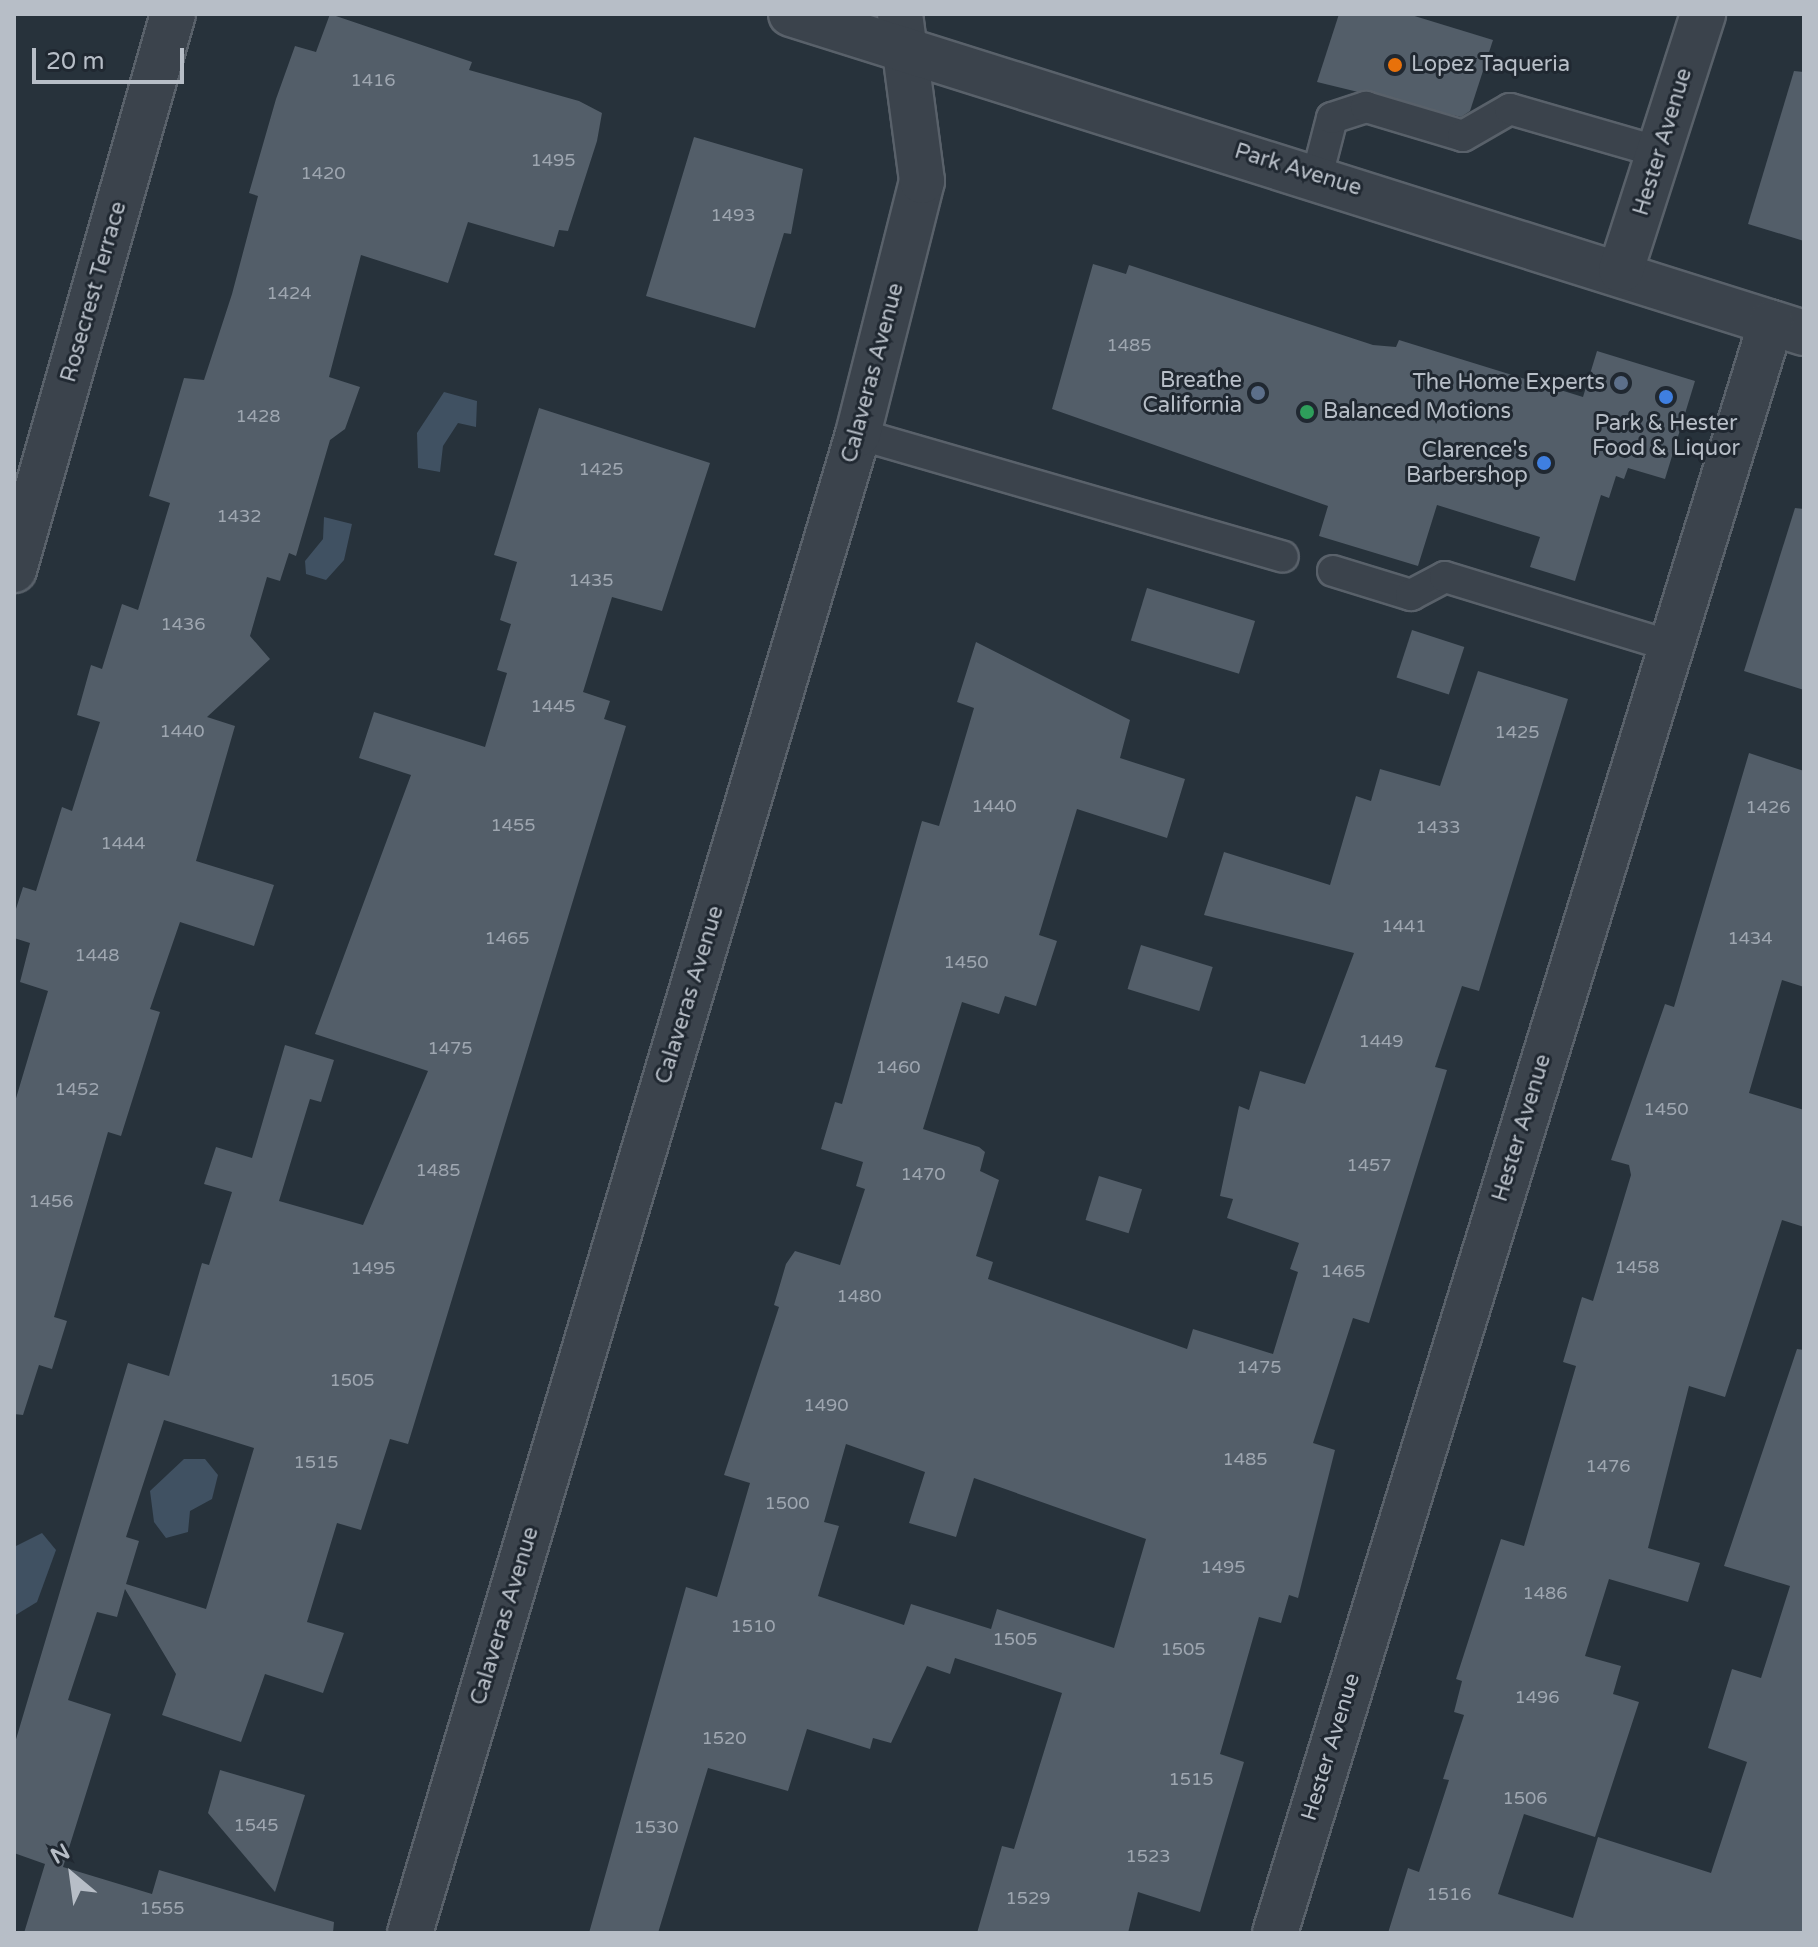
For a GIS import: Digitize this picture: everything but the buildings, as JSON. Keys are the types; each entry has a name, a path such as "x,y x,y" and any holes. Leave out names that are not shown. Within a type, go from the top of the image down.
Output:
{"street":[{"name":"Rosecrest Terrace","path":"14,570 173,14"},
{"name":"Park Avenue","path":"791,14 904,32 1317,176 1621,270 1787,328"},
{"name":"Hester Avenue","path":"1621,270 1703,14"},
{"name":"Calaveras Avenue","path":"410,1933 858,434 922,181 904,32"},
{"name":"Hester Avenue","path":"1275,1933 1671,646 1787,328"}],"lane":[{"path":"1317,176 1332,118 1366,107 1463,136 1510,109 1659,152"},
{"path":"858,434 1283,557"},
{"path":"1333,571 1411,595 1445,577 1671,646"}],"water":[{"path":"444,392 477,401 476,427 458,423 443,446 440,472 418,468 417,433"},
{"path":"324,517 352,524 344,560 326,580 306,574 305,561 323,539"},
{"path":"184,1459 205,1459 218,1475 212,1499 190,1511 188,1532 166,1538 154,1522 150,1491"},
{"path":"42,1533 56,1550 37,1602 14,1616 14,1547"}],"place":[{"name":"Lopez Taqueria","path":"1395,65"},
{"name":"The Home Experts","path":"1621,383"},
{"name":"Breathe California","path":"1258,393"},
{"name":"Park & Hester Food & Liquor","path":"1666,397"},
{"name":"Balanced Motions","path":"1307,412"},
{"name":"Clarence's Barbershop","path":"1544,463"}]}
